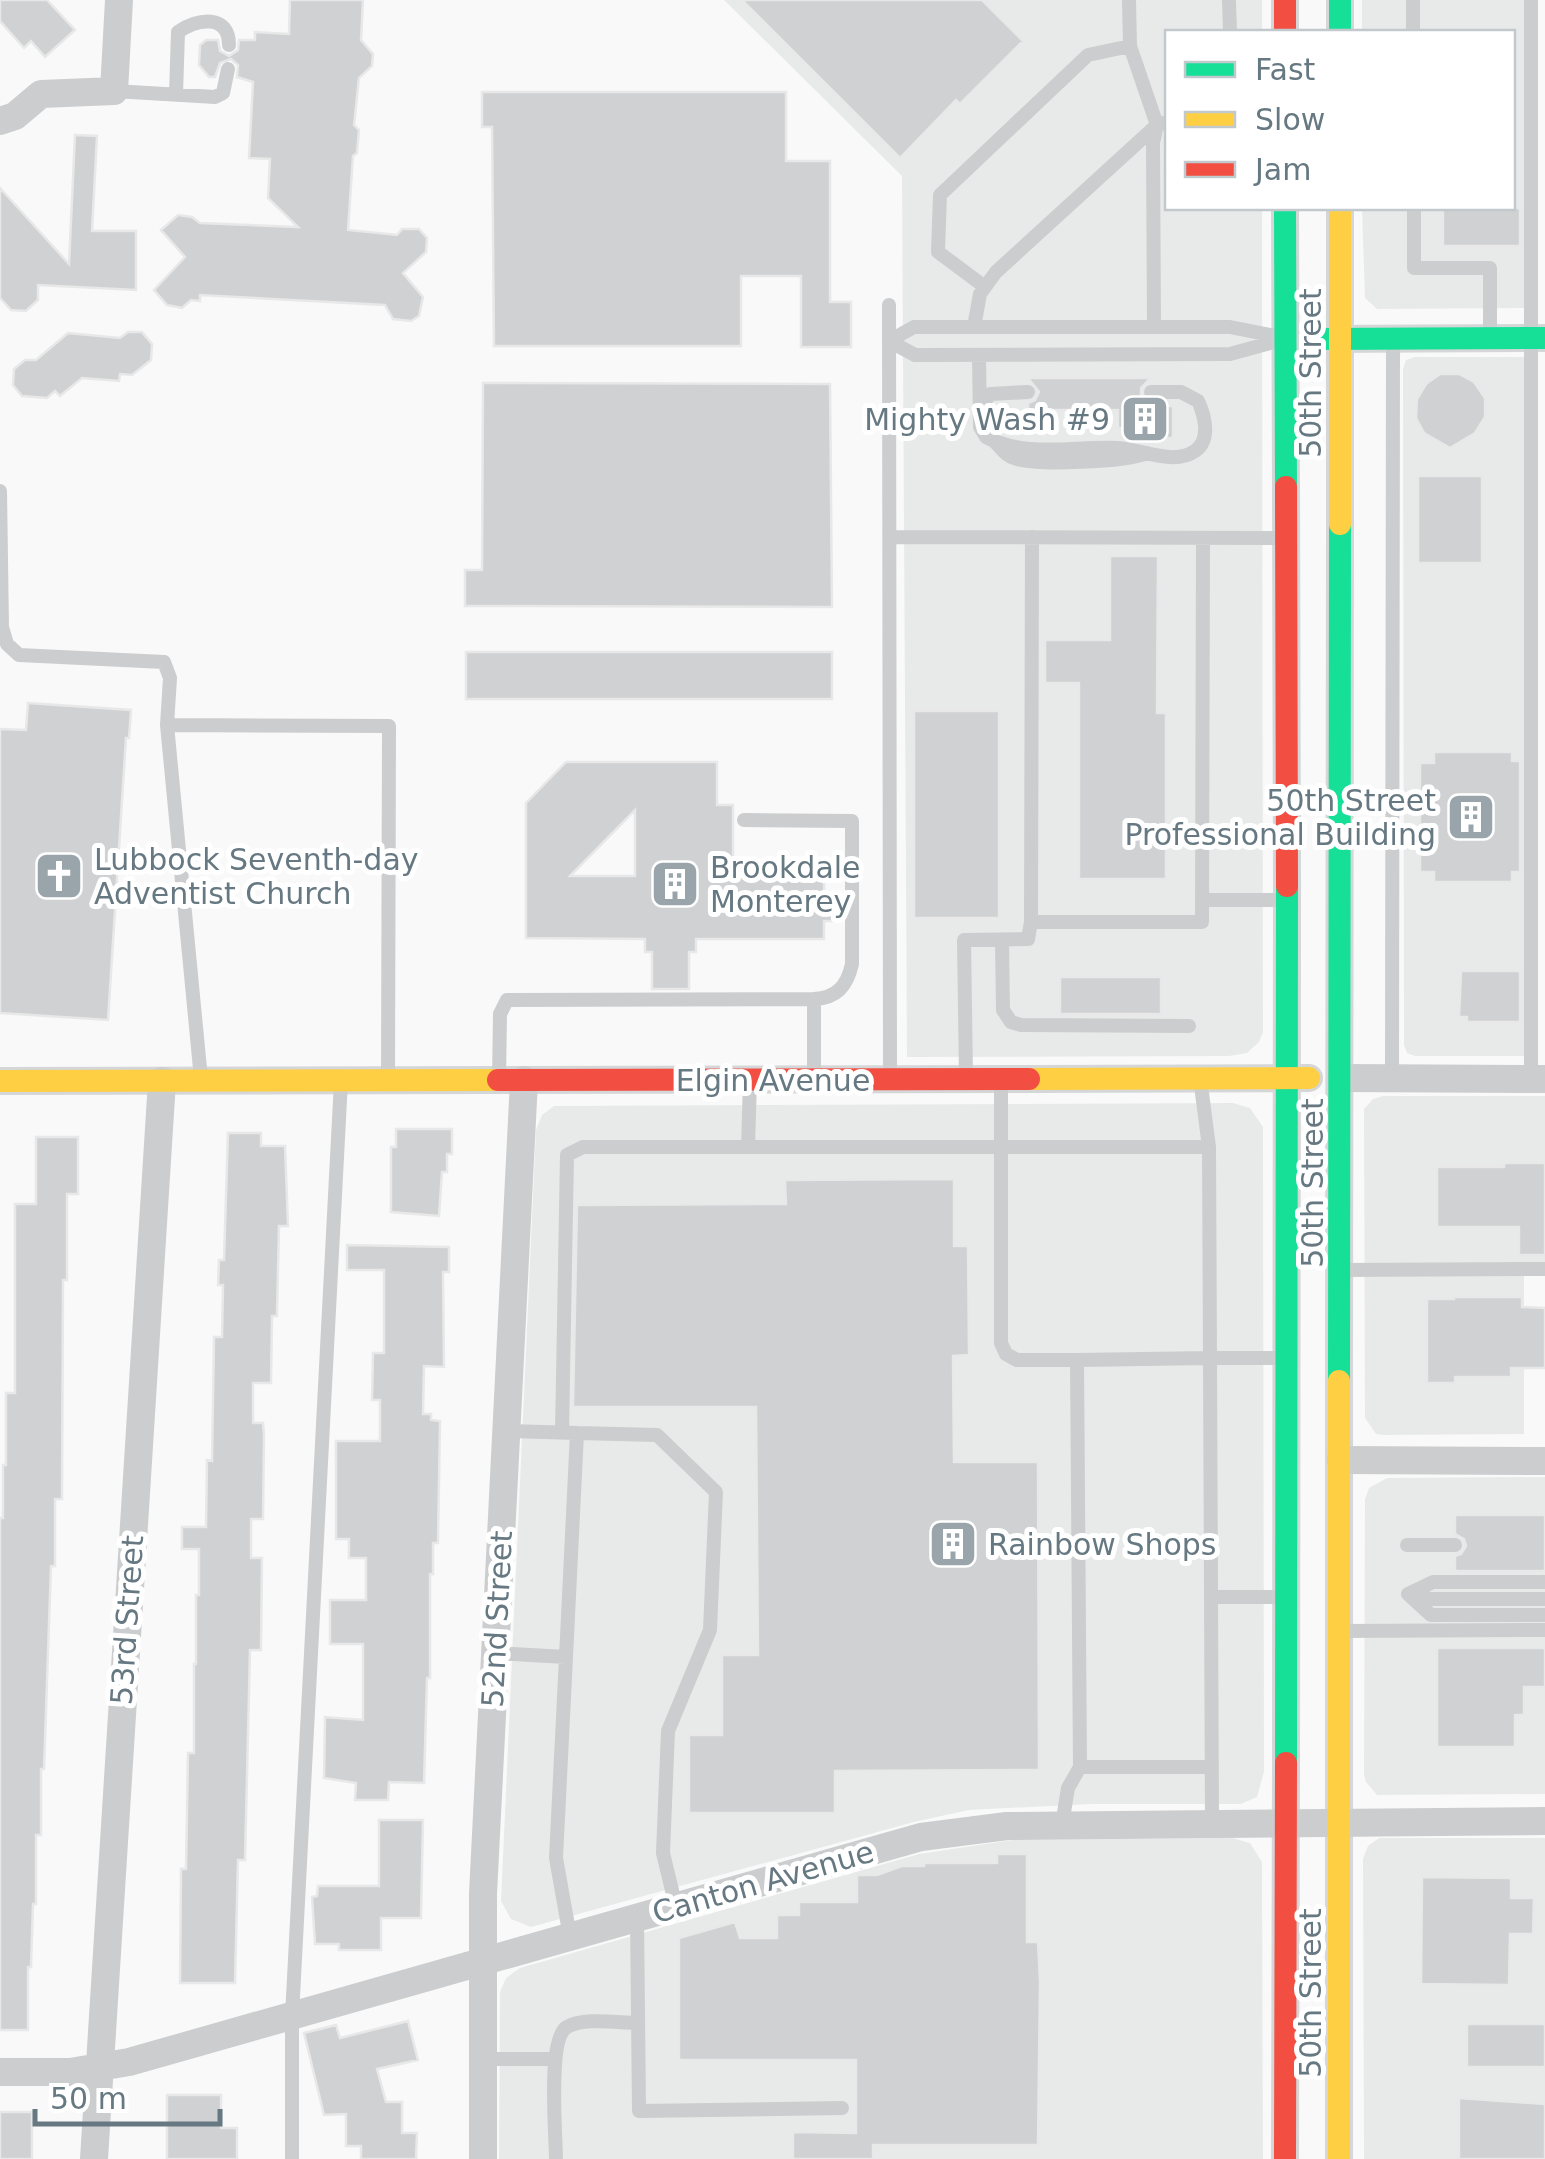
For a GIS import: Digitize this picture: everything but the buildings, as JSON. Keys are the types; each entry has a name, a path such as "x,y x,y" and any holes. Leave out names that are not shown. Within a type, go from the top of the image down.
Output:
{"main road":[{"path":"1285,0 1285,30"},
{"path":"1340,0 1340,30"},
{"name":"50th Street","path":"1285,2159 1286,210"},
{"name":"50th Street","path":"1339,2159 1340,210"},
{"path":"1286,338 1538,338"},
{"name":"Elgin Avenue","path":"0,1080 1342,1078"}],"street":[{"path":"0,121 16,116 41,94 114,91 119,0"},
{"name":"Elgin Avenue","path":"1342,1078 1538,1078"},
{"name":"53rd Street","path":"94,2159 162,1080"},
{"name":"52nd Street","path":"483,2159 482,1962 506,1431 512,1080"},
{"path":"1341,1460 1545,1461"},
{"name":"Canton Avenue","path":"0,2072 97,2070 921,1837 1007,1826 1545,1821"}],"lane":[{"path":"1129,0 1130,46 1162,124 1153,143 1154,326"},
{"path":"1229,0 1230,30"},
{"path":"1412,0 1413,30"},
{"path":"1531,0 1538,338 1538,1078"},
{"path":"176,94 178,32 191,23 208,20 222,24 229,34 229,45"},
{"path":"985,287 938,252 940,195 1088,55 1130,46"},
{"path":"114,91 215,96 223,94 228,70"},
{"path":"974,326 976,304 996,272 1162,124"},
{"path":"1414,210 1414,268 1490,268 1490,338"},
{"path":"889,305 890,1079"},
{"path":"889,341 914,326 1230,326 1286,338"},
{"path":"889,341 915,356 978,356 1230,354 1286,338"},
{"path":"1392,1078 1393,338"},
{"path":"978,356 980,427 986,437 996,442 1039,449 1124,448 1147,454 1189,454 1198,449 1204,413 1191,396 1151,392"},
{"path":"978,410 990,394 1028,392"},
{"path":"0,491 2,627 7,644 19,655 164,662 170,678 167,725 201,1080"},
{"path":"890,537 1286,538"},
{"path":"966,1079 964,940 1028,939 1031,922 1032,538"},
{"path":"1031,922 1202,922 1203,538"},
{"path":"167,725 389,726 388,1080"},
{"path":"512,1080 500,1014 507,1000 814,999 828,998 841,990 849,980 852,964 852,821 744,820"},
{"path":"1202,900 1287,900"},
{"path":"1002,940 1003,1010 1011,1022 1021,1026 1190,1026"},
{"path":"814,999 814,1080"},
{"path":"1200,1077 1209,1148 1212,1822"},
{"path":"1001,1079 1002,1343 1006,1354 1017,1360 1287,1358"},
{"path":"292,2159 292,2016 341,1080"},
{"path":"748,1147 750,1080"},
{"path":"570,1937 556,1858 566,1657 568,1155 584,1148 1209,1148"},
{"path":"1341,1270 1545,1269"},
{"path":"1062,1825 1068,1788 1080,1767 1077,1360"},
{"path":"506,1431 657,1435 716,1492 710,1630 668,1731 663,1854 676,1907"},
{"path":"1407,1545 1455,1545"},
{"path":"1408,1594 1433,1582 1545,1582"},
{"path":"1408,1594 1430,1599 1545,1599"},
{"path":"1408,1594 1430,1615 1545,1616"},
{"path":"1211,1597 1286,1596"},
{"path":"1341,1631 1545,1630"},
{"path":"495,1653 566,1657"},
{"path":"1080,1767 1212,1767"},
{"path":"636,1918 639,2110 842,2108"},
{"path":"556,2159 558,2035 578,2024 638,2023"},
{"path":"483,2059 555,2059"}],"shaded area":[{"path":"724,0 1262,0 1262,30 1165,30 1165,210 1262,210 1263,1032 1247,1053 907,1057 902,176"},
{"path":"1362,0 1525,0 1526,308 1377,309 1365,298 1362,210 1515,210 1515,30 1362,30"},
{"path":"1526,357 1524,1056 1415,1056 1407,1053 1404,1045 1403,369 1406,360"},
{"path":"1545,1096 1545,1275 1524,1275 1524,1434 1383,1435 1376,1434 1365,1418 1364,1109 1373,1099"},
{"path":"1233,1103 1250,1108 1263,1127 1264,1772 1257,1797 1241,1804 1092,1804 969,1810 531,1927 511,1919 501,1901 536,1130 542,1115 554,1106"},
{"path":"1545,1477 1545,1794 1377,1795 1364,1775 1365,1499 1369,1488 1387,1478"},
{"path":"1233,1838 1250,1843 1262,1862 1263,2159 499,2159 500,1992 506,1978 520,1968 919,1854 1012,1840"},
{"path":"1379,1838 1545,1838 1545,2159 1364,2159 1363,1859 1368,1846"}],"traffic: fast":[{"path":"1340,0 1340,30"},
{"path":"1285,210 1286,487"},
{"path":"1318,339 1545,338"},
{"path":"1339,1381 1340,524"},
{"path":"1286,1763 1287,886"}],"traffic: slow":[{"path":"1340,210 1340,524"},
{"path":"1029,1079 1309,1078"},
{"path":"0,1081 498,1080"},
{"path":"1339,1381 1339,2159"}],"traffic: jam":[{"path":"1285,0 1285,30"},
{"path":"1286,487 1287,886"},
{"path":"498,1080 1029,1079"},
{"path":"1285,2159 1286,1763"}],"place":[{"name":"Mighty Wash #9","path":"1145,419"},
{"name":"50th Street Professional Building","path":"1471,817"},
{"name":"Lubbock Seventh-day Adventist Church","path":"59,876"},
{"name":"Brookdale Monterey","path":"675,884"},
{"name":"Rainbow Shops","path":"953,1544"}]}
